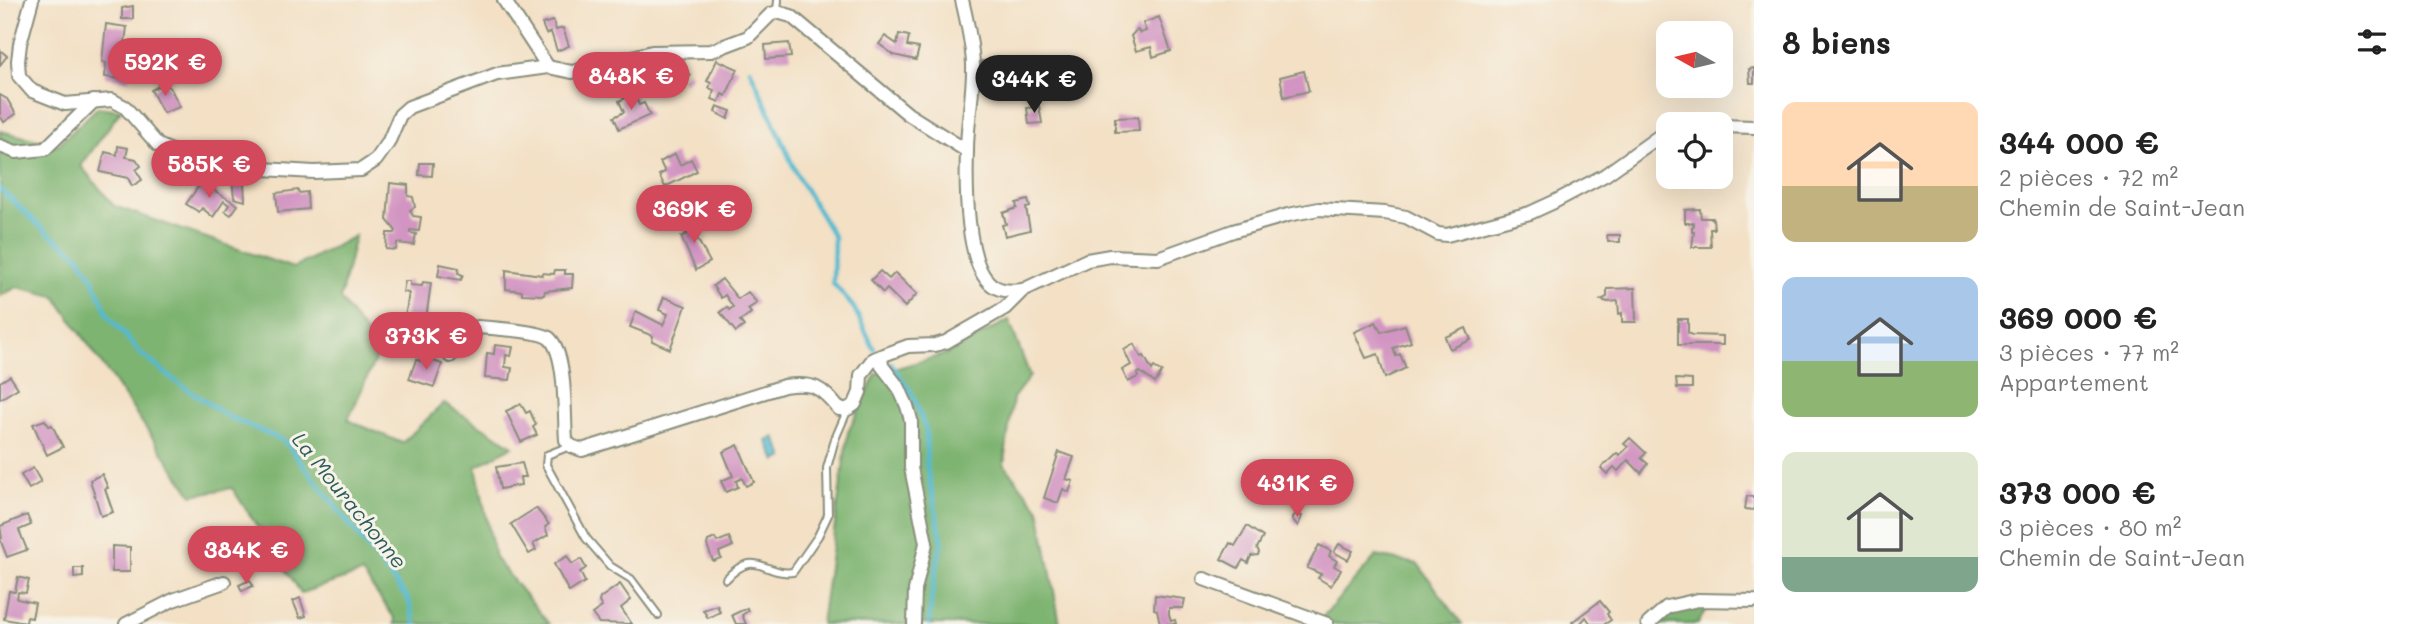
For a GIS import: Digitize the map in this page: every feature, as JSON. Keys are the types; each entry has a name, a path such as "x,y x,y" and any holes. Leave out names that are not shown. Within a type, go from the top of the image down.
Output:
{"street":[{"path":"32,0 18,61 19,76 32,91 65,104 95,100 112,100 119,103 158,145 186,158 262,169 314,172 361,170 376,160 388,143 400,115 409,107 497,74 548,67 572,72 652,52 711,51 748,37 778,6 908,114 967,151"},
{"path":"504,0 548,67"},
{"path":"962,0 973,65 967,151 969,219 977,262 992,286 1006,291 1023,290"},
{"path":"0,146 16,152 45,149 95,100"},
{"path":"1733,126 1754,127"},
{"path":"450,356 478,327 538,334 549,338 561,365 566,440 571,446 582,450 784,386 801,384 822,388 839,409 848,409 855,404 860,392 861,375 865,366 873,359 908,346 946,342 1005,308 1023,290 1087,260 1110,256 1158,258 1233,231 1303,211 1327,209 1406,217 1438,234 1447,234 1530,213 1605,175 1656,139"},
{"path":"881,356 882,366 899,388 911,420 911,468 926,543 915,590 914,624"},
{"path":"1204,579 1328,624"},
{"path":"126,624 173,600 224,582"},
{"path":"1648,624 1667,607 1677,604 1698,600 1754,601"}],"lane":[{"path":"726,579 744,564 762,564 785,574 793,572 818,536 828,515 827,468 835,439 848,409"},
{"path":"571,446 547,455 547,465 586,538 610,566 631,579 658,615"}],"green space":[{"path":"98,107 121,110 81,166 114,206 293,268 355,236 340,299 379,351 348,420 402,443 444,403 513,446 476,467 495,558 549,624 394,624 395,619 362,573 301,593 232,488 192,495 55,296 17,287 0,296 0,131 58,145"},
{"path":"1009,320 1030,376 1013,398 1004,464 1039,509 1060,624 821,624 848,432 876,374 946,354"},
{"path":"1376,556 1418,564 1462,624 1330,624 1321,619"},
{"path":"1710,602 1698,624 1659,624 1678,608"}],"water":[{"path":"775,437 784,457 776,461 767,441"}],"building":[{"path":"133,6 133,19 122,19 122,8"},
{"path":"1159,17 1171,51 1153,57 1151,47 1136,51 1131,36 1137,29 1140,33 1146,31 1143,23"},
{"path":"553,21 556,30 563,28 569,46 557,51 551,32 546,34 542,24"},
{"path":"106,24 127,27 122,65 130,66 129,80 105,77 106,63 102,62"},
{"path":"899,34 909,36 907,46 919,48 916,60 894,55 879,44 885,36 897,44"},
{"path":"789,43 791,57 766,59 765,45"},
{"path":"0,50 7,56 0,65"},
{"path":"717,60 738,69 726,96 722,94 719,102 712,99 714,90 709,88 711,83 707,81"},
{"path":"982,61 1002,62 1002,73 981,71"},
{"path":"1754,68 1754,83 1750,83 1749,69"},
{"path":"1008,71 1041,72 1040,90 1007,91"},
{"path":"1304,71 1309,91 1284,97 1280,77"},
{"path":"687,72 691,75 684,83 681,78"},
{"path":"165,83 180,107 163,113 151,90"},
{"path":"634,94 639,105 644,103 650,115 619,129 614,117 624,112 619,101"},
{"path":"0,95 7,99 16,114 4,122 0,116"},
{"path":"717,106 731,111 728,119 715,112"},
{"path":"1039,106 1042,123 1029,124 1027,108"},
{"path":"1138,117 1139,131 1115,132 1115,118"},
{"path":"118,146 128,148 126,157 136,159 141,166 136,170 142,180 132,186 128,178 100,172 105,152 117,155"},
{"path":"675,154 680,165 691,159 697,171 665,187 659,175 665,172 660,162"},
{"path":"420,163 433,163 432,176 419,175"},
{"path":"232,178 244,182 245,201 234,198"},
{"path":"203,180 211,185 208,187 238,205 231,215 225,211 229,205 224,201 213,217 202,208 199,212 186,204"},
{"path":"390,183 408,185 408,196 413,197 415,207 410,210 413,216 421,217 419,231 410,230 410,233 416,234 414,245 397,243 396,250 386,249 387,233 396,231 387,220"},
{"path":"298,190 299,193 307,192 308,209 278,212 276,193"},
{"path":"1028,200 1030,207 1026,208 1030,230 1005,236 1003,213 1017,208 1016,203"},
{"path":"1700,209 1701,218 1713,218 1714,229 1710,229 1711,247 1692,247 1694,223 1685,223 1685,210"},
{"path":"692,217 698,228 693,231 710,262 696,270 681,237 687,234 681,223"},
{"path":"1607,235 1620,235 1620,242 1608,242"},
{"path":"440,264 459,268 458,273 463,275 461,280 438,276"},
{"path":"506,270 542,275 554,274 555,270 565,270 565,274 573,274 572,288 545,291 544,295 522,294 522,291 506,289"},
{"path":"880,271 889,279 895,273 917,294 905,307 887,289 883,293 871,280"},
{"path":"722,279 738,299 748,292 757,303 748,309 751,313 740,321 744,326 736,332 720,312 727,307 729,310 733,307 725,295 721,298 713,286"},
{"path":"405,281 410,281 410,285 422,286 423,282 431,283 426,319 405,317 409,293 403,292"},
{"path":"1635,288 1636,322 1622,322 1618,301 1601,300 1607,297 1607,289"},
{"path":"664,297 686,306 670,349 652,341 653,336 630,327 636,311 663,325 668,314 659,310"},
{"path":"1678,319 1688,319 1688,333 1692,335 1723,336 1723,345 1678,345"},
{"path":"1376,322 1381,332 1405,325 1411,342 1393,348 1396,356 1400,354 1406,368 1385,378 1378,354 1366,358 1354,332"},
{"path":"1466,328 1471,340 1450,349 1445,337"},
{"path":"1134,344 1152,370 1154,367 1162,372 1155,383 1140,372 1138,377 1128,382 1122,370 1131,365 1124,350"},
{"path":"495,345 513,347 511,356 506,355 505,367 512,368 510,380 485,378 487,353 494,354"},
{"path":"428,359 442,364 434,387 409,379 416,360 427,362"},
{"path":"10,376 18,388 0,399 0,382"},
{"path":"1676,379 1692,380 1692,388 1677,388"},
{"path":"521,404 526,413 530,411 537,435 521,442 506,411"},
{"path":"45,420 49,426 52,425 63,447 47,455 33,424"},
{"path":"1630,438 1646,453 1641,458 1648,464 1641,473 1628,460 1618,471 1614,467 1607,474 1601,468 1628,447 1624,444"},
{"path":"738,445 754,482 746,486 742,478 736,481 738,487 726,492 721,481 733,476 723,452"},
{"path":"1059,452 1074,457 1066,479 1073,481 1069,492 1063,489 1058,503 1044,498"},
{"path":"522,463 526,477 520,477 521,485 500,489 496,467"},
{"path":"33,468 41,482 29,489 21,475"},
{"path":"102,474 113,512 101,516 90,480"},
{"path":"1747,496 1754,497 1754,510 1745,509"},
{"path":"536,508 549,524 545,527 548,535 533,544 536,550 529,554 511,524"},
{"path":"1296,513 1302,516 1298,526 1292,519"},
{"path":"27,515 31,525 19,530 27,550 7,557 0,539 0,526"},
{"path":"1247,526 1263,537 1257,548 1258,555 1251,556 1248,563 1243,560 1238,568 1221,559 1230,543 1235,546"},
{"path":"729,537 733,546 719,552 721,558 713,561 708,541 715,538 717,542"},
{"path":"1339,544 1353,551 1348,560 1334,552"},
{"path":"1319,545 1331,551 1329,556 1337,561 1334,566 1341,570 1331,586 1318,578 1321,574 1307,568"},
{"path":"112,546 130,547 130,572 112,572"},
{"path":"567,556 572,564 581,559 586,568 580,572 585,582 569,592 554,564"},
{"path":"74,568 83,568 83,577 74,578"},
{"path":"18,577 29,580 26,593 18,592 17,599 35,603 32,618 27,617 26,623 4,619 9,591 15,592"},
{"path":"250,580 253,586 242,591 239,585"},
{"path":"620,584 631,600 621,608 632,624 599,623 592,614 602,607 600,598"},
{"path":"1155,595 1185,599 1183,608 1169,608 1171,621 1175,620 1176,624 1160,624 1157,610 1154,609"},
{"path":"300,598 306,616 300,618 293,601"},
{"path":"1600,601 1609,612 1607,614 1611,620 1605,624 1591,624 1586,617 1580,624 1572,622"},
{"path":"717,605 720,612 708,618 703,610"},
{"path":"747,608 748,611 742,615 746,624 736,624 732,615"}],"waterway":[{"path":"750,69 798,177 834,237 833,283 854,308 874,349"},
{"name":"La Mourachonne","path":"0,189 44,230 78,255 92,277 108,315 140,353 227,416 284,441 408,599 415,624"},
{"path":"891,363 913,395 926,431 927,468 942,540 929,624"}]}
